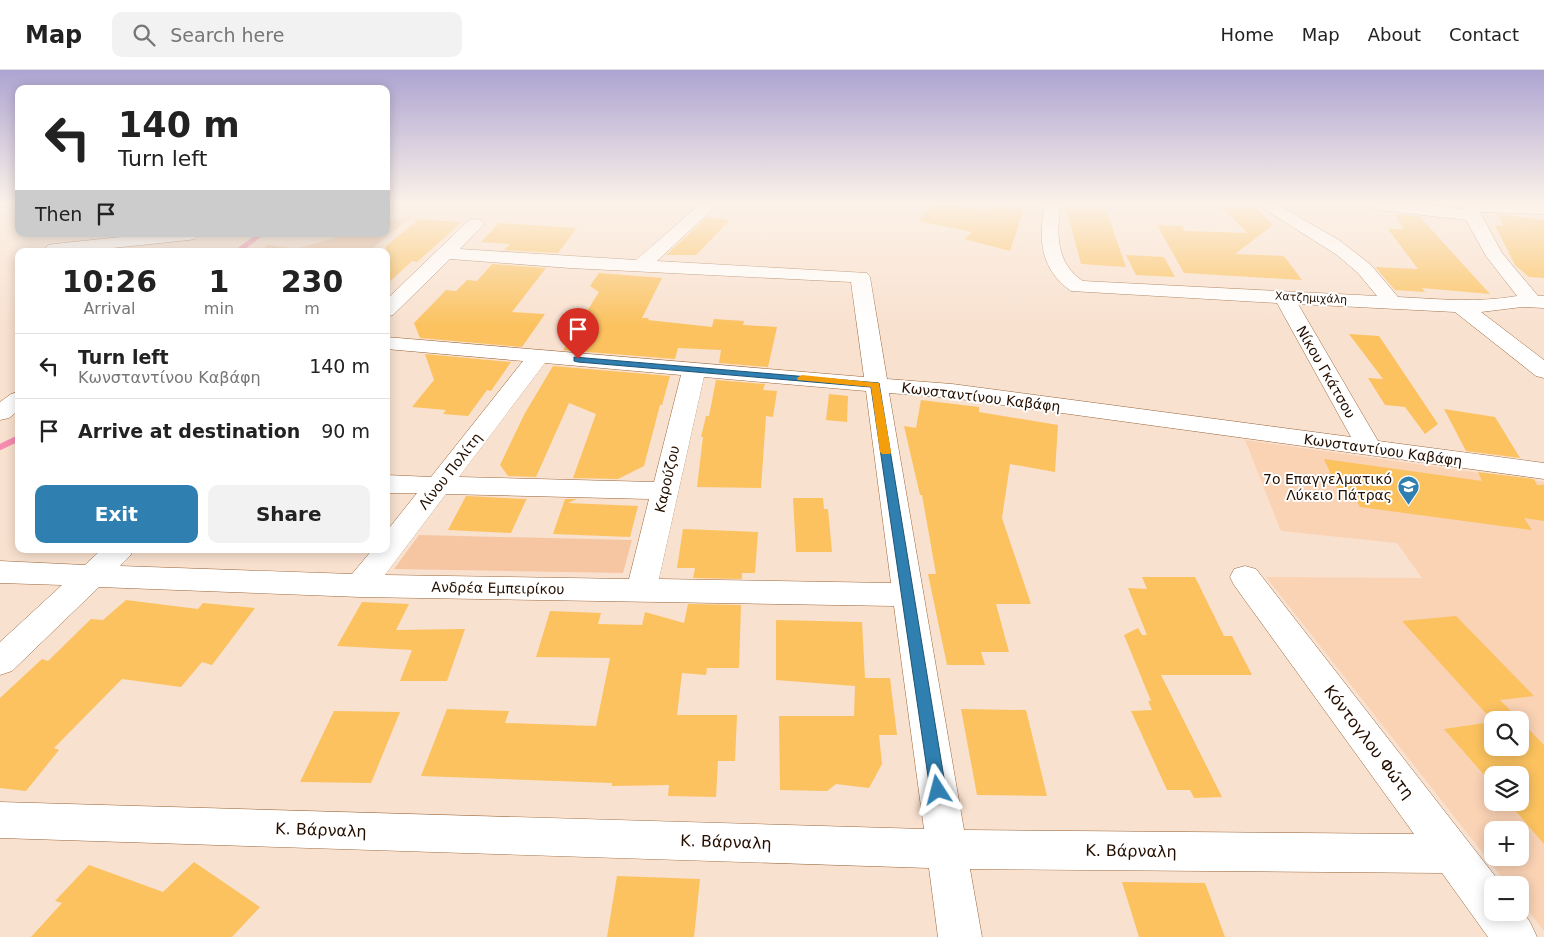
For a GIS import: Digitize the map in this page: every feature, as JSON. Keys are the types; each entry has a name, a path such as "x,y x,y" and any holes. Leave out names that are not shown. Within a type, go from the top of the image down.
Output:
{"street":[{"path":"63,248 95,244"},
{"path":"390,306 455,244"},
{"path":"640,266 664,244"},
{"name":"Χατζημιχάλη","path":"1050,244 1062,272 1070,283 1078,287 1460,306 1494,306 1522,300 1538,301"},
{"path":"1334,244 1355,260 1378,283 1392,302"},
{"path":"1488,244 1494,257 1538,301"},
{"path":"446,253 640,266 860,277 960,937"},
{"name":"Νίκου Γκάτσου","path":"1283,296 1370,448"},
{"path":"1460,306 1544,371"},
{"name":"Κωνσταντίνου Καβάφη","path":"390,343 952,392 1544,471"},
{"name":"Λίνου Πολίτη","path":"390,548 539,356"},
{"name":"Καρούζου","path":"640,590 694,369"},
{"path":"0,413 15,403"},
{"path":"390,484 665,491"},
{"path":"0,662 115,553"},
{"name":"Λίνου Πολίτη","path":"360,586 386,553"},
{"name":"Ανδρέα Εμπειρίκου","path":"0,572 88,577 360,586 908,595"},
{"name":"Κόντογλου Φώτη","path":"1245,577 1484,896"},
{"name":"Κ. Βάρναλη","path":"0,820 947,849 1452,854"},
{"path":"1503,921 1515,937"}],"shaded area":[{"path":"312,244 377,244 373,248 299,248"},
{"path":"269,245 289,248 264,248"},
{"path":"1245,440 1544,482 1544,931 1529,912 1529,876 1501,876 1493,866 1529,866 1529,821 1484,821 1484,854 1266,577 1422,578 1397,543 1281,531"},
{"path":"419,535 632,540 623,573 394,569"}],"building":[{"path":"437,244 417,262 412,261 390,281 390,248 386,248 386,246"},
{"path":"510,244 564,244 558,253 504,250"},
{"path":"677,244 706,244 696,255 666,255"},
{"path":"985,244 1012,244 1010,251"},
{"path":"1076,244 1118,244 1126,267 1081,264"},
{"path":"1168,244 1248,244 1235,254 1284,256 1302,280 1184,273"},
{"path":"1400,244 1445,244 1490,294 1422,288 1425,292 1395,290 1375,267 1418,269"},
{"path":"1505,244 1544,244 1544,278 1529,277 1515,265"},
{"path":"1126,255 1164,257 1175,277 1136,275"},
{"path":"492,264 546,268 512,312 545,314 522,347 420,338 414,323 446,290 456,291 467,280 477,281"},
{"path":"599,273 662,278 642,318 649,318 648,320 712,327 714,319 744,321 743,325 777,327 768,367 719,363 721,350 678,348 675,359 563,350 599,292 590,286"},
{"path":"1349,334 1379,336 1438,424 1425,434 1405,407 1385,405 1368,378 1383,379"},
{"path":"425,354 511,362 491,391 487,390 468,416 443,414 446,410 412,407 434,380"},
{"path":"553,366 670,376 662,405 660,405 644,466 618,479 573,478 596,414 569,403 536,477 508,476 500,465 525,413"},
{"path":"716,380 765,384 763,390 777,391 773,417 766,416 761,488 697,487 703,437 701,437 706,416 709,416"},
{"path":"829,394 848,396 847,422 826,420"},
{"path":"921,400 979,407 979,412 1058,425 1055,472 1010,464 1002,518 1031,604 996,604 1009,652 981,652 985,665 947,665 928,574 936,574 922,495 920,495 904,426 916,428"},
{"path":"1444,409 1495,417 1520,458 1466,451"},
{"path":"1324,459 1482,481 1478,472 1534,479 1537,485 1544,485 1544,521 1524,518 1532,530 1360,507 1352,492 1338,490"},
{"path":"466,496 527,498 511,533 448,530"},
{"path":"793,498 823,498 824,509 828,509 832,552 796,552"},
{"path":"565,499 577,499 568,503 638,506 630,537 553,534"},
{"path":"683,529 758,532 755,573 742,573 742,579 693,578 695,568 677,568"},
{"path":"1142,577 1195,577 1224,636 1232,636 1252,675 1161,675 1222,797 1194,798 1190,790 1167,790 1131,711 1152,710 1148,701 1151,701 1124,635 1138,628 1142,635 1147,635 1128,588 1147,589"},
{"path":"126,600 198,609 203,603 255,608 212,665 202,662 181,687 122,679 54,748 59,750 26,791 0,788 0,698 42,659 48,661 91,619 103,620"},
{"path":"362,602 409,604 396,630 465,629 447,681 400,681 412,650 337,646"},
{"path":"688,604 741,605 739,668 707,668 706,675 682,673 677,715 737,715 735,761 718,761 716,797 668,796 669,785 612,786 612,783 421,776 447,709 509,711 505,723 596,726 610,658 536,657 550,611 601,613 598,624 642,625 645,612 684,623"},
{"path":"1456,616 1534,696 1500,700 1511,711 1484,711 1402,621"},
{"path":"776,620 862,622 865,678 890,678 897,735 879,735 882,764 869,788 836,784 827,791 780,790 779,716 854,716 855,686 776,680"},
{"path":"961,709 1026,710 1047,796 977,795"},
{"path":"334,711 400,712 371,783 300,782"},
{"path":"1484,723 1484,756 1529,756 1529,729 1544,745 1544,844 1529,826 1529,821 1524,821 1516,811 1529,811 1529,766 1484,766 1484,775 1444,729"},
{"path":"194,862 260,907 232,937 31,937 62,903 55,901 89,865 163,892"},
{"path":"617,876 700,879 694,937 607,937"},
{"path":"1122,882 1205,883 1225,937 1139,937"}],"waterway":[{"path":"242,248 247,244"},
{"path":"0,447 15,440"}],"slow traffic":[{"path":"802,378 875,385 886,452"}],"place":[{"name":"7ο Επαγγελματικό Λύκειο Πάτρας","path":"1408,506"}],"route":[{"path":"578,359 875,385 938,790"}]}
